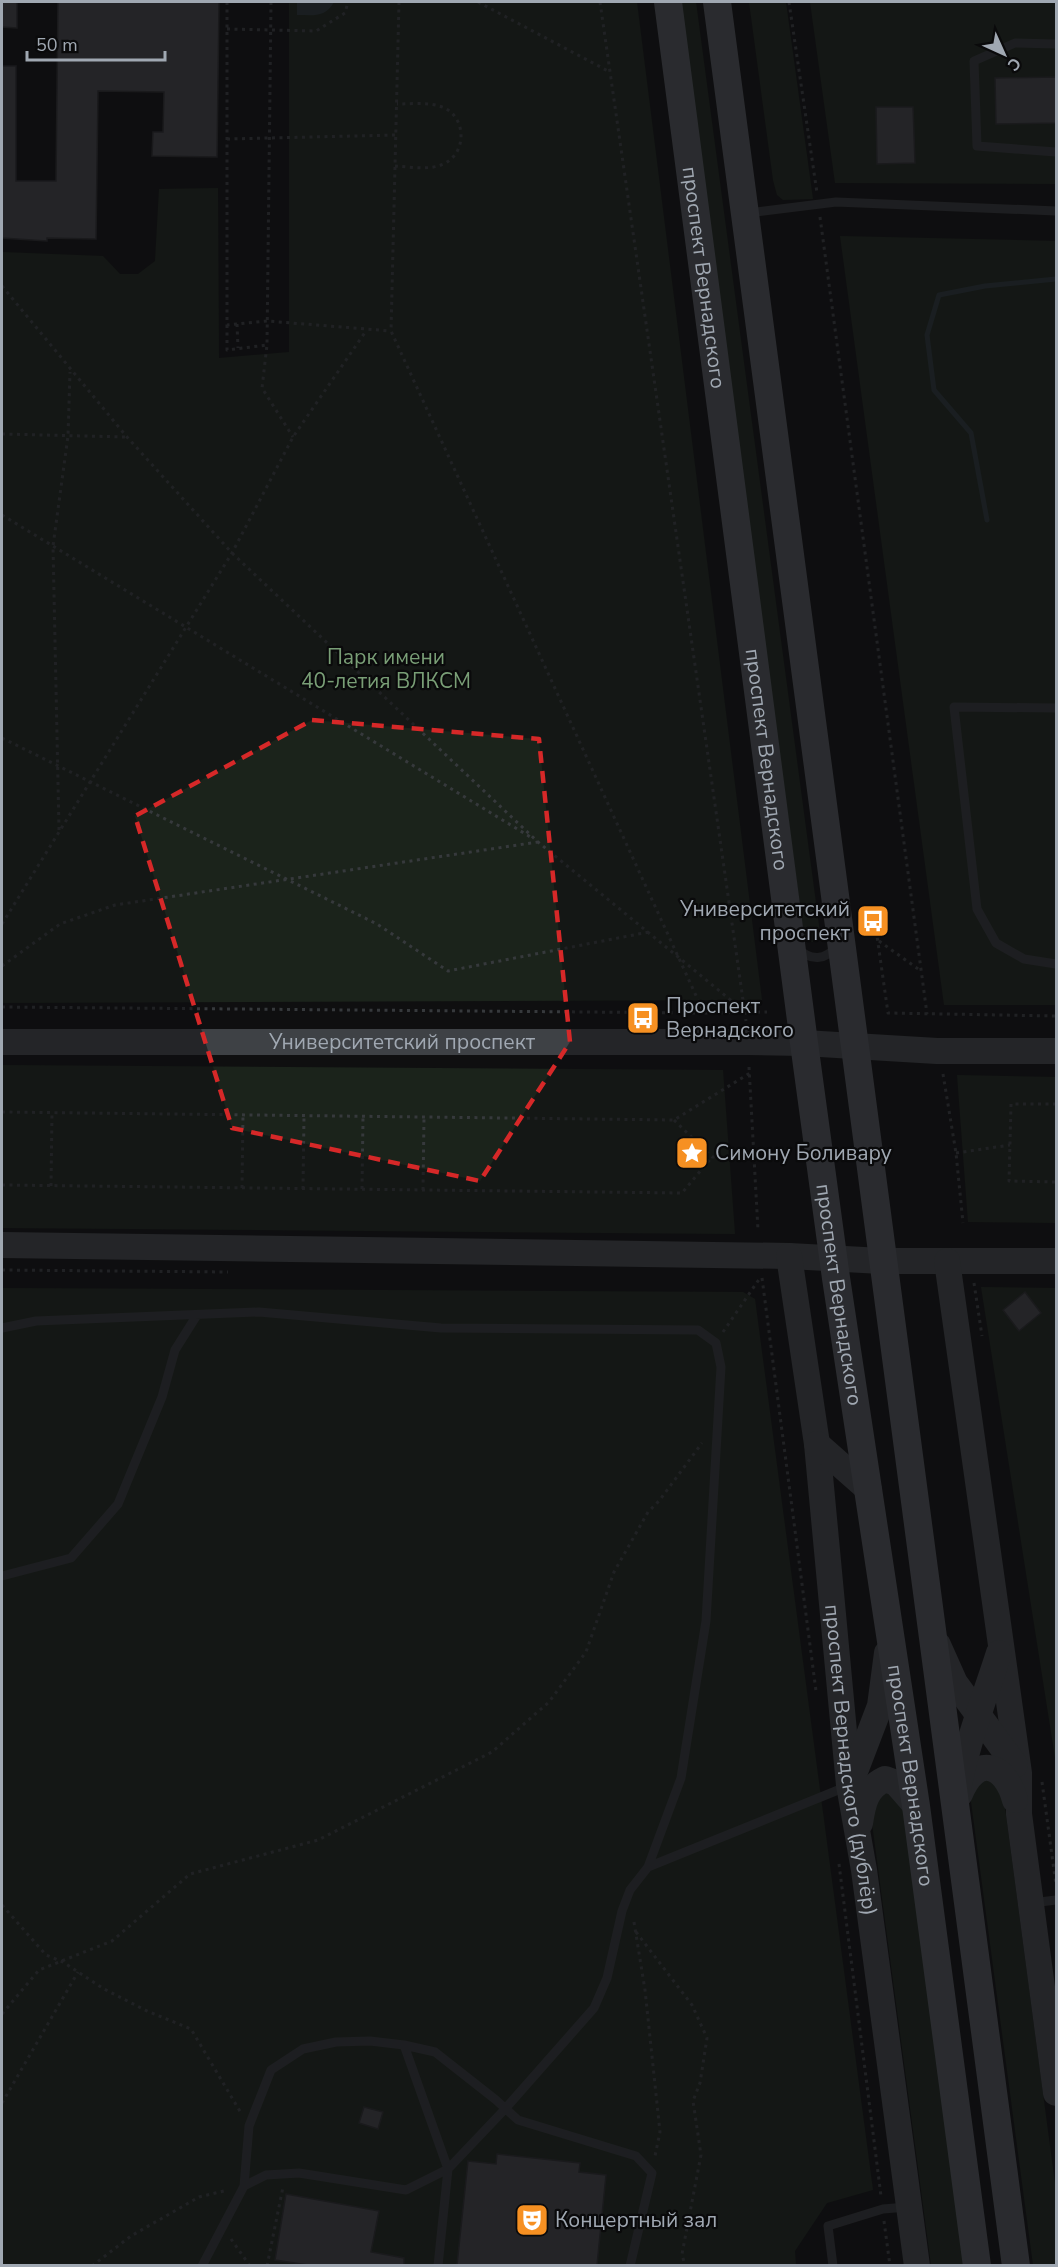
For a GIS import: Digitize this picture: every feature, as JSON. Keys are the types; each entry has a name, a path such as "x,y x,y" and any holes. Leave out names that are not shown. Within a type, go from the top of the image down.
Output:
{"main road":[{"name":"проспект Вернадского","path":"668,2 804,1043 889,1635 916,1806 977,2265"},
{"name":"проспект Вернадского","path":"717,2 1016,2265"},
{"name":"Университетский проспект","path":"2,1042 804,1043 937,1051 1056,1051"},
{"path":"2,1245 789,1256 882,1261 1056,1262"},
{"name":"проспект Вернадского (дублёр)","path":"789,1256 817,1444 849,1785 858,1833 918,2265"},
{"path":"947,1261 1019,1773 1018,1814"},
{"path":"817,1444 869,1490"},
{"path":"930,1622 955,1683 1006,1751 1019,1773"},
{"path":"849,1785 879,1706 886,1674 889,1635"},
{"path":"955,1808 966,1752 979,1718 1000,1647"},
{"path":"955,1808 965,1783 973,1771 984,1767 994,1769 1005,1778 1011,1788 1044,1901 1056,2093"},
{"path":"858,1833 862,1806 868,1791 885,1779 896,1783 916,1806"}],"lane":[{"path":"1056,44 1015,43 974,61 977,146 1056,152"},
{"path":"744,213 837,202 1056,211"},
{"path":"1056,708 954,707 977,909 996,943 1024,959 1056,964"},
{"path":"790,936 801,952 815,958 832,952 838,942 840,928"},
{"path":"2,1328 36,1322 259,1312 441,1328 698,1330 716,1343 721,1367 706,1621 681,1778 648,1867 630,1890 622,1911 607,1978 594,2008 505,2109 448,2169 405,2190 299,2173 266,2175 244,2187"},
{"path":"2,1576 71,1558 118,1504 162,1397 175,1350 197,1315"},
{"path":"648,1867 849,1785"},
{"path":"202,2265 244,2187 249,2126 271,2070 303,2049 336,2042 370,2041 435,2052 518,2120 636,2156 652,2173 630,2265"},
{"path":"404,2045 448,2169 438,2265"},
{"path":"833,2265 828,2226 883,2209 909,2206"}],"path":[{"path":"227,2 227,350 267,345"},
{"path":"271,2 267,345 262,388 293,437"},
{"path":"227,29 316,31 345,13 348,2"},
{"path":"399,2 391,331 704,1013"},
{"path":"478,2 609,72"},
{"path":"600,2 746,1021"},
{"path":"789,2 927,1014"},
{"path":"395,166 440,166 454,156 462,140 459,123 447,110 430,105 397,104"},
{"path":"227,139 269,136 396,135"},
{"path":"2,286 127,437 232,553 538,842 746,1012"},
{"path":"227,325 267,321 366,331 391,331"},
{"path":"237,324 238,348"},
{"path":"2,924 232,553 293,437 366,331"},
{"path":"59,830 53,546 68,436 70,370"},
{"path":"2,434 127,437"},
{"path":"2,515 538,842"},
{"path":"2,738 377,924 448,970 649,932"},
{"path":"2,966 60,924 115,905 538,842"},
{"path":"873,908 888,1013 1056,1016"},
{"path":"877,940 921,971"},
{"path":"2,1007 767,1012"},
{"path":"749,1067 759,1230"},
{"path":"2,1112 674,1120 750,1073"},
{"path":"944,1074 956,1153 963,1223"},
{"path":"1056,1104 1011,1104 1010,1145 1010,1181 1056,1182"},
{"path":"51,1185 52,1113"},
{"path":"242,1188 243,1115"},
{"path":"303,1188 304,1116"},
{"path":"363,1116 363,1189"},
{"path":"423,1190 424,1117"},
{"path":"674,1120 712,1157 756,1158"},
{"path":"956,1153 1010,1145"},
{"path":"2,1185 682,1193 712,1157"},
{"path":"716,1343 761,1276 762,1270"},
{"path":"2,2014 39,1970 112,1941 190,1874 318,1840 492,1752 549,1702 586,1652 614,1572 648,1512 659,1501 719,1421"},
{"path":"630,1890 645,1990 660,2132 652,2173"},
{"path":"2,1905 46,1955 63,1962 114,1995 191,2029 249,2126"},
{"path":"636,1932 692,2005 706,2038 700,2083 693,2101 701,2155 682,2254 685,2265"},
{"path":"2,2103 78,1972"},
{"path":"267,2265 285,2174"},
{"path":"92,2265 131,2236 199,2197 244,2187"},
{"path":"222,2228 250,2265"}],"highlighted area":[{"path":"312,720 539,739 570,1042 480,1181 232,1128 135,816"}],"green space":[{"name":"Парк имени 40-летия ВЛКСМ","path":"289,2 637,2 762,1000 2,1003 2,252 103,256 120,274 138,274 155,261 159,189 218,188 219,358 289,352"},
{"path":"680,2 696,2 820,933 818,939 812,942 804,937"},
{"path":"749,2 786,2 813,199 783,200 777,195 773,180"},
{"path":"810,2 1056,2 1056,184 835,183"},
{"path":"840,236 1056,241 1056,1005 944,1005"},
{"path":"2,1065 723,1070 735,1234 2,1228"},
{"path":"957,1075 1056,1077 1056,1223 968,1222"},
{"path":"981,1287 1056,1288 1056,1764"},
{"path":"2,1288 743,1292 755,1299 873,2190 827,2203 795,2251 796,2265 2,2265"},
{"path":"991,1778 1004,1800 1056,2191 1056,2265 1033,2265 970,1794 973,1783"},
{"path":"886,1790 902,1797 966,2265 931,2265 870,1808"}],"shaded area":[{"path":"297,2 334,2 327,11 318,15 297,15"}],"building":[{"path":"2,2 17,2 17,28 2,27"},
{"path":"58,2 219,2 217,157 152,156 153,132 163,132 164,92 98,91 96,239 47,238 47,241 2,238 2,66 16,66 16,181 56,181"},
{"path":"1056,77 1056,123 996,124 995,78"},
{"path":"876,107 913,107 915,163 877,164"},
{"path":"1025,1292 1041,1313 1019,1331 1003,1310"},
{"path":"364,2107 383,2112 378,2129 359,2123"},
{"name":"Концертный зал","path":"497,2154 580,2163 579,2172 606,2175 597,2265 457,2265 468,2161 496,2164"},
{"path":"286,2194 379,2211 371,2252 404,2258 404,2265 308,2265 275,2260"}],"waterway":[{"path":"987,520 971,433 934,390 927,335 939,295 985,286 1056,279"}],"place":[{"name":"Университетский проспект","path":"873,921"},
{"name":"Проспект Вернадского","path":"643,1018"},
{"name":"Симону Боливару","path":"692,1153"},
{"name":"Концертный зал","path":"532,2220"}]}
